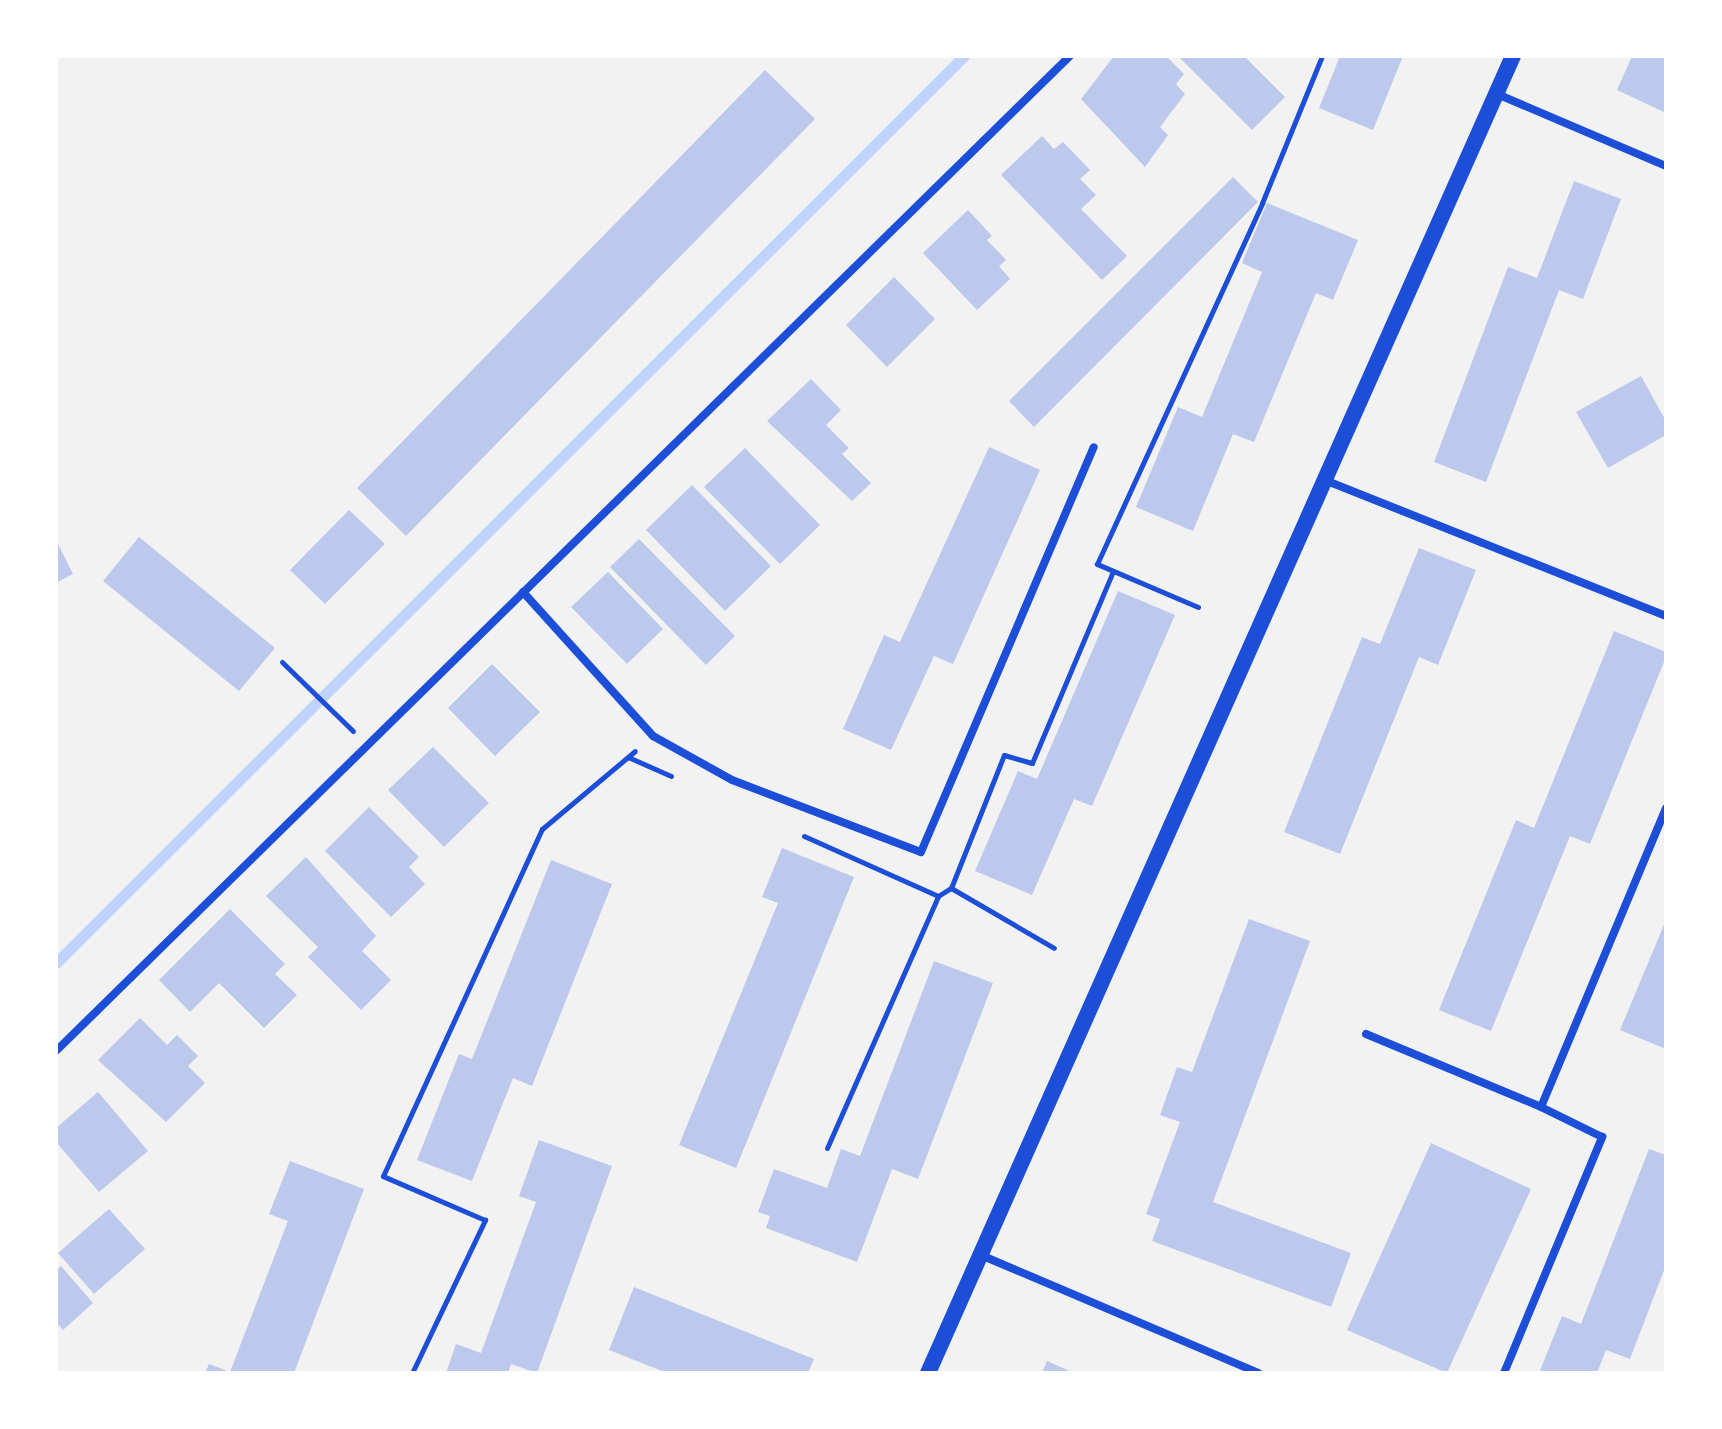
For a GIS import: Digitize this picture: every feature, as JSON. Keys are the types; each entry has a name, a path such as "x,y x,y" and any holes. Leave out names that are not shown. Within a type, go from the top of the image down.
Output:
{"main road":[{"path":"928,1373 983,1256 1513,56"}],"street":[{"path":"56,1051 1070,56"},
{"path":"1496,93 1666,166"},
{"path":"523,592 653,736 732,780 921,852 1094,447"},
{"path":"1327,481 1666,616"},
{"path":"1541,1107 1666,808"},
{"path":"1366,1034 1541,1107 1602,1137 1504,1373"},
{"path":"983,1256 1258,1373"}],"path":[{"path":"1198,607 1097,564 1262,203 1322,56"},
{"path":"827,1148 938,896 951,888 1004,755 1032,763 1113,571"},
{"path":"282,662 367,745"},
{"path":"412,1373 485,1220 383,1176 542,829 653,736"},
{"path":"628,757 683,782"},
{"path":"794,831 938,896"},
{"path":"951,888 1054,948"}],"building":[{"path":"1114,56 1166,56 1184,74 1176,84 1185,94 1160,127 1168,135 1145,167 1081,99"},
{"path":"1178,56 1244,56 1285,97 1252,130"},
{"path":"1340,56 1403,56 1373,130 1319,108"},
{"path":"1632,56 1666,56 1666,113 1617,90"},
{"path":"765,70 815,119 406,536 357,488"},
{"path":"1042,136 1054,149 1063,142 1090,170 1080,179 1096,195 1081,209 1127,256 1102,280 1001,175"},
{"path":"1233,177 1258,202 1034,427 1009,401"},
{"path":"1574,181 1621,199 1583,299 1559,290 1486,482 1434,462 1508,267 1537,278"},
{"path":"1267,203 1358,240 1333,300 1316,293 1254,442 1233,434 1193,531 1136,507 1178,407 1202,417 1262,272 1242,263"},
{"path":"968,210 992,236 987,240 1006,260 999,266 1010,279 977,310 923,253"},
{"path":"894,277 935,319 887,367 846,325"},
{"path":"1641,376 1666,421 1666,435 1608,468 1576,412"},
{"path":"811,379 841,410 826,425 849,448 842,454 871,483 852,501 767,421"},
{"path":"989,447 1040,470 953,664 934,656 891,750 843,729 884,635 900,642"},
{"path":"745,448 820,525 780,564 704,487"},
{"path":"692,485 771,566 725,611 646,530"},
{"path":"349,510 385,544 325,604 290,570"},
{"path":"139,537 275,648 239,691 103,581"},
{"path":"639,539 735,636 706,665 610,567"},
{"path":"56,540 73,574 56,583"},
{"path":"1419,548 1476,570 1438,665 1419,657 1340,854 1284,832 1362,637 1380,644"},
{"path":"608,572 663,629 627,664 571,607"},
{"path":"1118,591 1175,615 1092,806 1074,799 1032,895 975,871 1018,771 1037,779"},
{"path":"1614,631 1666,652 1666,657 1590,844 1570,836 1491,1031 1439,1010 1516,820 1534,828"},
{"path":"492,664 540,712 495,756 448,708"},
{"path":"433,747 489,803 444,847 388,790"},
{"path":"369,807 419,857 409,867 425,884 391,917 325,851"},
{"path":"782,848 854,877 736,1168 679,1145 778,903 762,897"},
{"path":"306,857 376,936 362,951 391,980 361,1010 308,957 318,947 266,896"},
{"path":"551,860 612,884 532,1086 513,1078 472,1181 417,1160 459,1054 472,1059"},
{"path":"230,909 285,964 275,974 297,995 264,1028 219,983 190,1012 159,980"},
{"path":"1249,919 1310,941 1213,1202 1351,1253 1331,1307 1152,1241 1160,1219 1146,1214 1180,1122 1160,1115 1177,1067 1192,1072"},
{"path":"1666,920 1666,1049 1620,1030"},
{"path":"934,961 993,983 918,1179 892,1169 857,1262 766,1228 770,1216 758,1212 774,1169 827,1188 841,1149 860,1156"},
{"path":"140,1018 167,1045 177,1035 198,1056 188,1066 205,1083 166,1122 98,1060"},
{"path":"98,1092 148,1151 99,1192 56,1142 56,1128"},
{"path":"539,1140 612,1166 537,1373 511,1364 508,1373 446,1373 456,1344 481,1353 536,1202 519,1196"},
{"path":"1431,1143 1531,1189 1447,1373 1347,1330"},
{"path":"1649,1149 1666,1155 1666,1265 1630,1359 1606,1350 1597,1373 1539,1373 1562,1316 1581,1324"},
{"path":"290,1161 364,1189 294,1373 205,1373 209,1364 230,1372 288,1221 269,1214"},
{"path":"109,1209 145,1249 94,1294 58,1253"},
{"path":"61,1266 93,1303 63,1330 56,1322 56,1271"},
{"path":"634,1287 814,1359 808,1373 667,1373 609,1350"},
{"path":"1047,1361 1074,1373 1042,1373"}],"waterway":[{"path":"56,963 964,56"}]}
